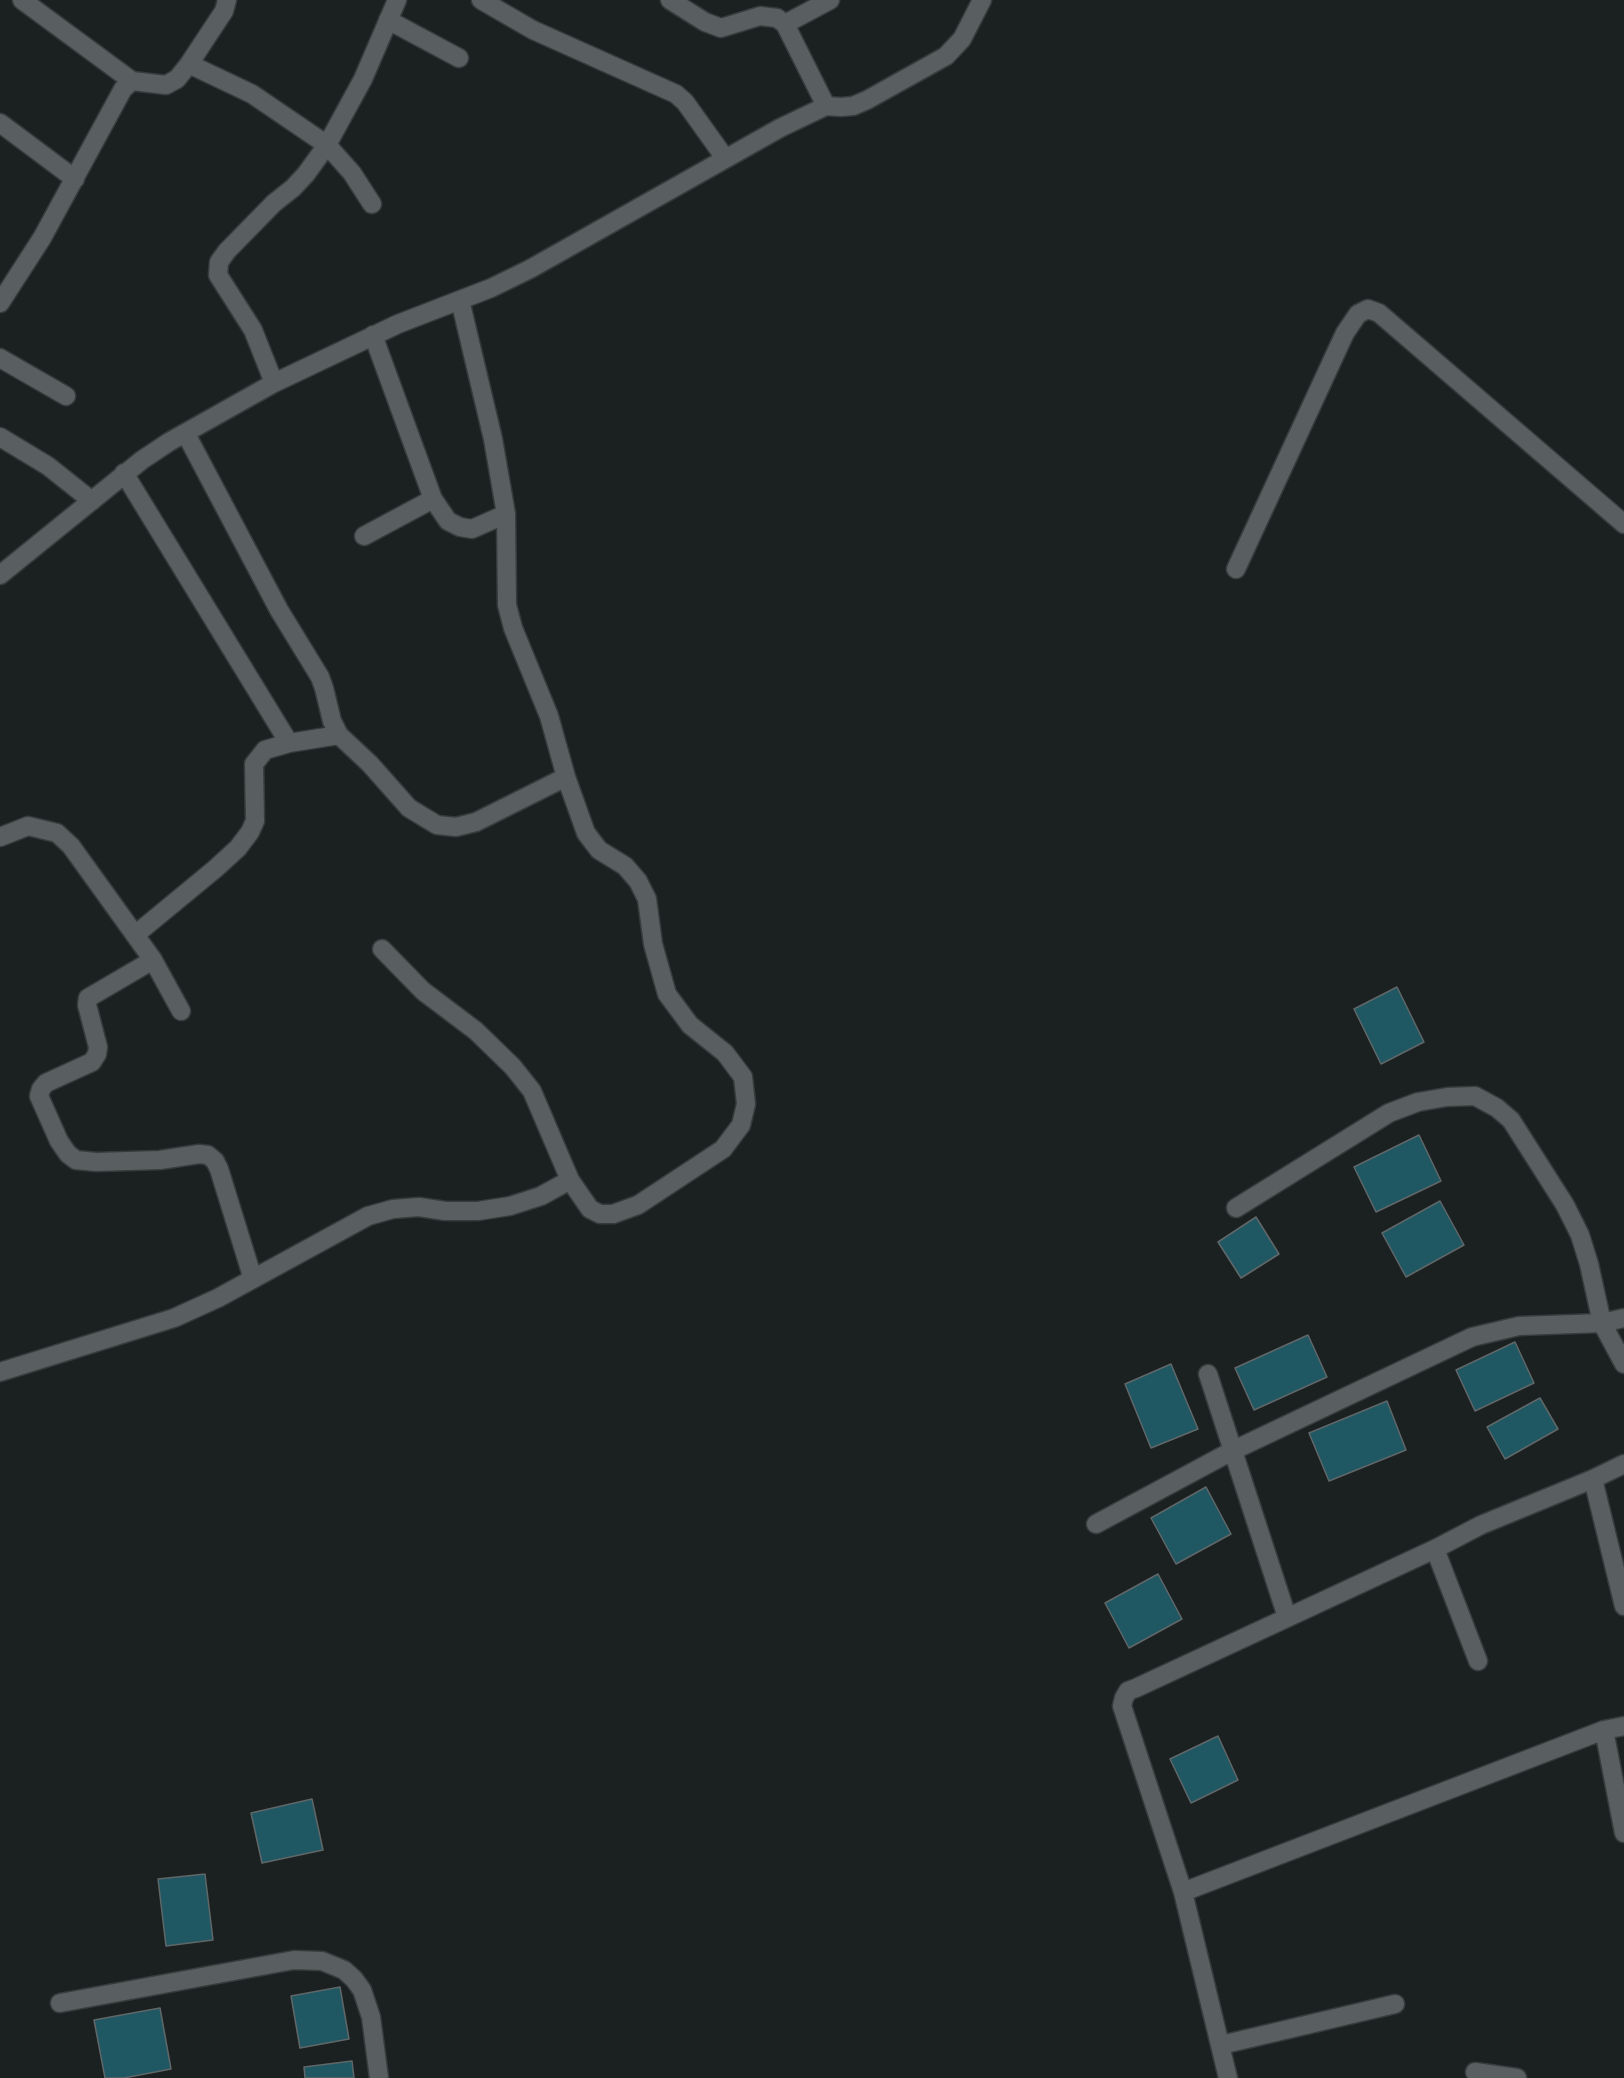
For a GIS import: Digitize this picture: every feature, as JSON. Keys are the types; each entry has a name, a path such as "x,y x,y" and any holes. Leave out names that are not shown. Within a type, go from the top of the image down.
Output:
{"street":[{"path":"22,0 132,81 166,85 177,79 189,64 224,11 227,0"},
{"path":"274,383 253,330 218,275 219,262 274,203 293,188 327,146 363,79 397,0"},
{"path":"481,0 533,30 676,94 685,102 725,158"},
{"path":"670,0 705,22 721,28 760,16 830,0"},
{"path":"0,575 124,473 169,442 274,383 373,335 531,269 780,128 826,106 847,106 867,100 946,56 962,39 982,0"},
{"path":"776,13 826,106"},
{"path":"388,20 459,58"},
{"path":"189,64 252,94 327,146 352,173 372,204"},
{"path":"0,303 42,238 123,89 132,81"},
{"path":"0,123 75,179"},
{"path":"382,949 423,992 476,1031 513,1067 532,1091 570,1180 591,1209 600,1214 614,1215 638,1205 723,1149 741,1125 746,1104 743,1077 725,1053 690,1025 667,994 653,944 647,899 638,881 625,866 599,850 586,833 566,777 549,716 513,628 507,605 506,514 493,439 460,300"},
{"path":"1236,569 1345,333 1358,314 1368,309 1379,313 1624,524"},
{"path":"373,335 433,498 448,520 460,527 472,529 506,514"},
{"path":"0,358 66,396"},
{"path":"186,434 274,600 320,677 329,711 339,735 370,764 409,808 437,825 456,827 476,822 566,777"},
{"path":"0,437 48,466 92,501"},
{"path":"124,473 289,743"},
{"path":"364,536 433,498"},
{"path":"135,935 215,869 238,848 250,832 255,821 254,764 265,750 289,743 339,735"},
{"path":"0,837 28,826 57,833 71,846 153,960 181,1011"},
{"path":"153,960 88,998 87,1005 96,1037 97,1054 92,1062 46,1083 39,1096 59,1141 68,1154 76,1160 96,1162 160,1160 199,1154 208,1155 219,1169 253,1279"},
{"path":"1236,1208 1389,1113 1418,1102 1447,1097 1475,1096 1497,1108 1511,1120 1565,1205 1580,1235 1602,1323 1624,1364"},
{"path":"0,1372 174,1318 219,1298 368,1216 393,1209 419,1207 445,1211 478,1211 510,1206 542,1196 570,1180"},
{"path":"1096,1524 1232,1451 1472,1337 1519,1326 1602,1323 1624,1318"},
{"path":"1208,1374 1287,1617"},
{"path":"1228,2078 1183,1892 1122,1706 1128,1691 1521,1507 1593,1479 1624,1464"},
{"path":"1593,1479 1624,1606"},
{"path":"1435,1549 1478,1661"},
{"path":"1183,1892 1604,1730 1624,1726"},
{"path":"1604,1730 1624,1833"},
{"path":"60,2003 294,1960 322,1961 344,1970 362,1990 371,2017 379,2078"},
{"path":"1221,2045 1395,2004"},
{"path":"1475,2072 1517,2078"}],"building":[{"path":"1397,987 1424,1042 1381,1064 1354,1009"},
{"path":"1419,1135 1441,1181 1376,1212 1354,1167"},
{"path":"1440,1201 1464,1245 1406,1277 1382,1233"},
{"path":"1256,1217 1279,1254 1241,1278 1218,1242"},
{"path":"1308,1335 1327,1377 1254,1410 1235,1368"},
{"path":"1515,1342 1534,1383 1475,1411 1456,1370"},
{"path":"1171,1364 1198,1429 1151,1448 1125,1384"},
{"path":"1540,1398 1558,1429 1505,1459 1487,1427"},
{"path":"1387,1401 1406,1450 1329,1481 1309,1433"},
{"path":"1206,1487 1231,1534 1176,1564 1151,1518"},
{"path":"1158,1574 1182,1619 1129,1648 1105,1603"},
{"path":"1218,1736 1238,1780 1191,1803 1170,1759"},
{"path":"312,1799 323,1850 262,1863 251,1813"},
{"path":"205,1874 213,1940 166,1946 158,1879"},
{"path":"340,1987 349,2039 300,2048 291,1996"},
{"path":"160,2008 171,2069 124,2078 105,2078 94,2020"},
{"path":"352,2061 354,2078 305,2078 304,2067"}]}
